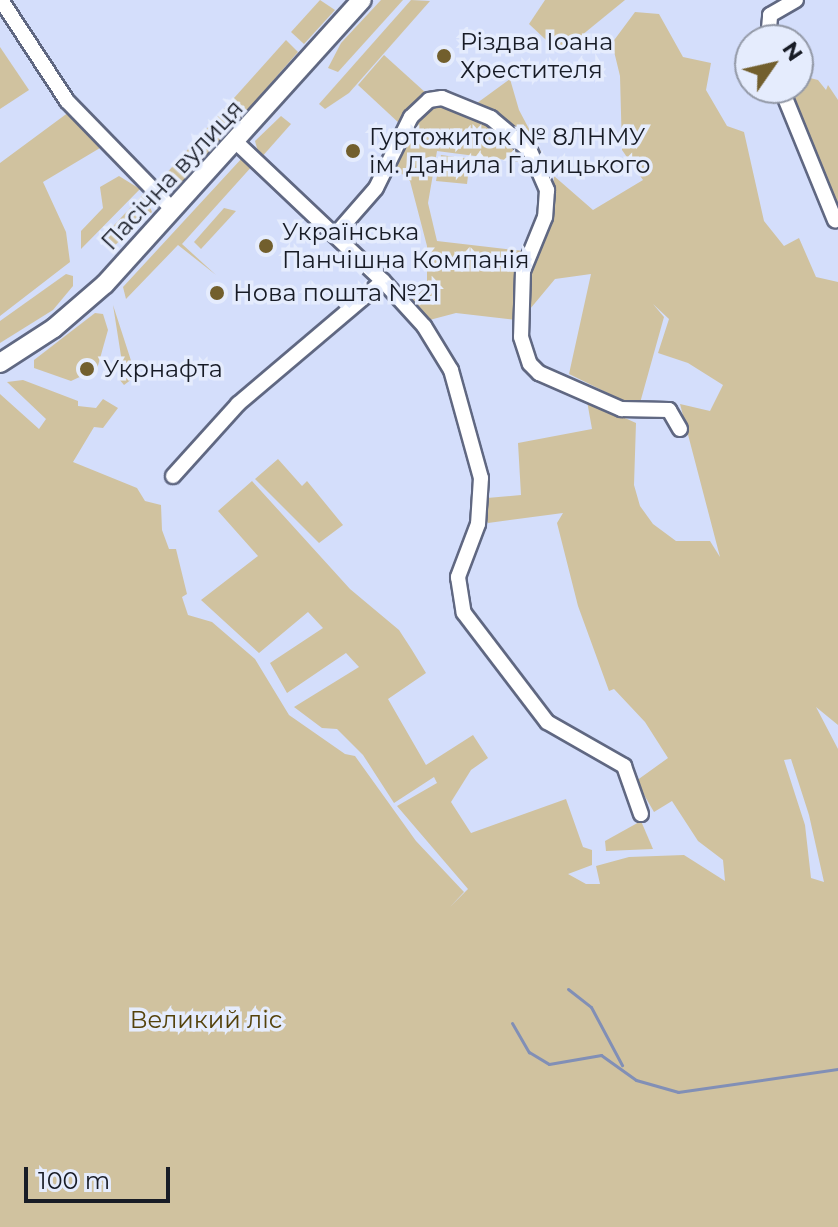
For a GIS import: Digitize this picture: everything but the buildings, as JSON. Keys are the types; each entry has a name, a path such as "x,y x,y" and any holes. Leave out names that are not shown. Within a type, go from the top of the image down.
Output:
{"main road":[{"name":"Пасічна вулиця","path":"0,363 75,311 236,142 362,0"}],"street":[{"path":"1,0 67,101 173,210"},
{"path":"769,24 770,15 796,0"},
{"path":"335,235 376,188 411,117 429,100 442,98 491,118 530,151 547,190 545,217 523,271 521,337 530,364 539,373 621,409 669,410 680,429"},
{"path":"788,104 835,220"},
{"path":"236,142 383,281 424,326 451,370 479,463 482,496 478,524 458,577 464,613 547,722 624,766 641,814"},
{"path":"173,476 238,404 383,281"}],"green space":[{"path":"320,0 335,10 304,44 291,32"},
{"path":"381,0 403,0 338,72 328,68 341,43"},
{"path":"411,0 430,1 349,93 325,109 319,104"},
{"path":"545,0 625,0 560,53 529,24"},
{"name":"Великий ліс","path":"635,12 659,14 683,57 711,63 706,90 727,126 744,132 764,221 784,246 799,238 816,277 838,282 838,725 816,707 838,749 838,1227 0,1227 0,394 39,429 46,419 7,382 23,380 78,401 78,406 96,408 103,399 118,408 103,428 94,427 73,462 137,488 145,501 161,505 162,530 169,549 176,549 187,594 182,597 188,615 212,622 255,659 289,715 345,754 355,756 416,841 464,892 450,907 468,889 397,806 437,783 434,777 394,803 363,755 337,729 322,728 294,707 359,667 346,653 287,693 270,663 323,628 308,612 259,653 201,600 258,556 218,511 252,481 350,589 399,630 412,650 426,673 388,699 426,765 473,735 488,758 471,770 451,802 471,833 566,799 583,847 592,850 592,865 568,874 586,884 600,884 596,866 629,857 684,855 725,881 723,860 698,841 672,801 654,812 636,781 668,758 645,722 614,689 609,691 578,606 557,523 563,513 488,523 485,518 487,498 521,495 518,443 592,429 587,401 636,423 634,485 640,506 653,524 676,541 710,541 720,557 680,404 710,411 723,385 688,363 658,353 669,319 653,304 664,317 640,403 630,404 569,374 591,274 555,279 530,309 528,271 552,206 554,176 593,210 643,180 622,150 620,76 612,43","holes":["791,759 809,815 824,882 811,878 805,825 784,760"]},
{"path":"286,40 298,52 183,184 169,190 155,186"},
{"path":"0,47 29,90 0,109"},
{"path":"384,55 426,93 400,124 358,85"},
{"path":"510,79 519,110 554,176 533,147 473,106"},
{"path":"814,79 826,90 828,85 838,100 838,204 796,104 814,104"},
{"path":"435,103 492,126 530,163 437,151 428,203 437,241 524,251 516,320 456,313 422,322 406,304 427,287 427,246 410,181 393,166 414,119"},
{"path":"69,112 100,148 43,182 66,232 70,262 0,316 0,163"},
{"path":"281,116 291,124 260,159 255,141"},
{"path":"441,155 470,159 467,184 436,181"},
{"path":"243,157 254,164 182,244 216,275 178,245 126,299 123,287"},
{"path":"119,176 140,189 81,249 81,231 103,208 100,187"},
{"path":"144,193 152,212 114,246 104,236"},
{"path":"224,208 236,211 201,249 194,242"},
{"path":"66,274 73,276 73,286 53,310 0,343 0,321"},
{"path":"113,305 136,376 124,385 119,379 124,375"},
{"path":"95,313 103,314 108,330 97,369 71,381 34,368 34,360"},
{"path":"278,459 302,486 307,481 343,525 319,543 255,479"},
{"path":"641,821 653,849 606,851 605,841"}],"waterway":[{"path":"568,989 591,1007 622,1065"},
{"path":"512,1023 529,1052 549,1064 601,1055 636,1080 678,1092 838,1069"}],"place":[{"name":"Різдва Іоана Хрестителя","path":"444,56"},
{"name":"Гуртожиток № 8ЛНМУ ім. Данила Галицького","path":"353,151"},
{"name":"Українська Панчішна Компанія","path":"266,246"},
{"name":"Нова пошта №21","path":"217,293"},
{"name":"Укрнафта","path":"87,369"}]}
